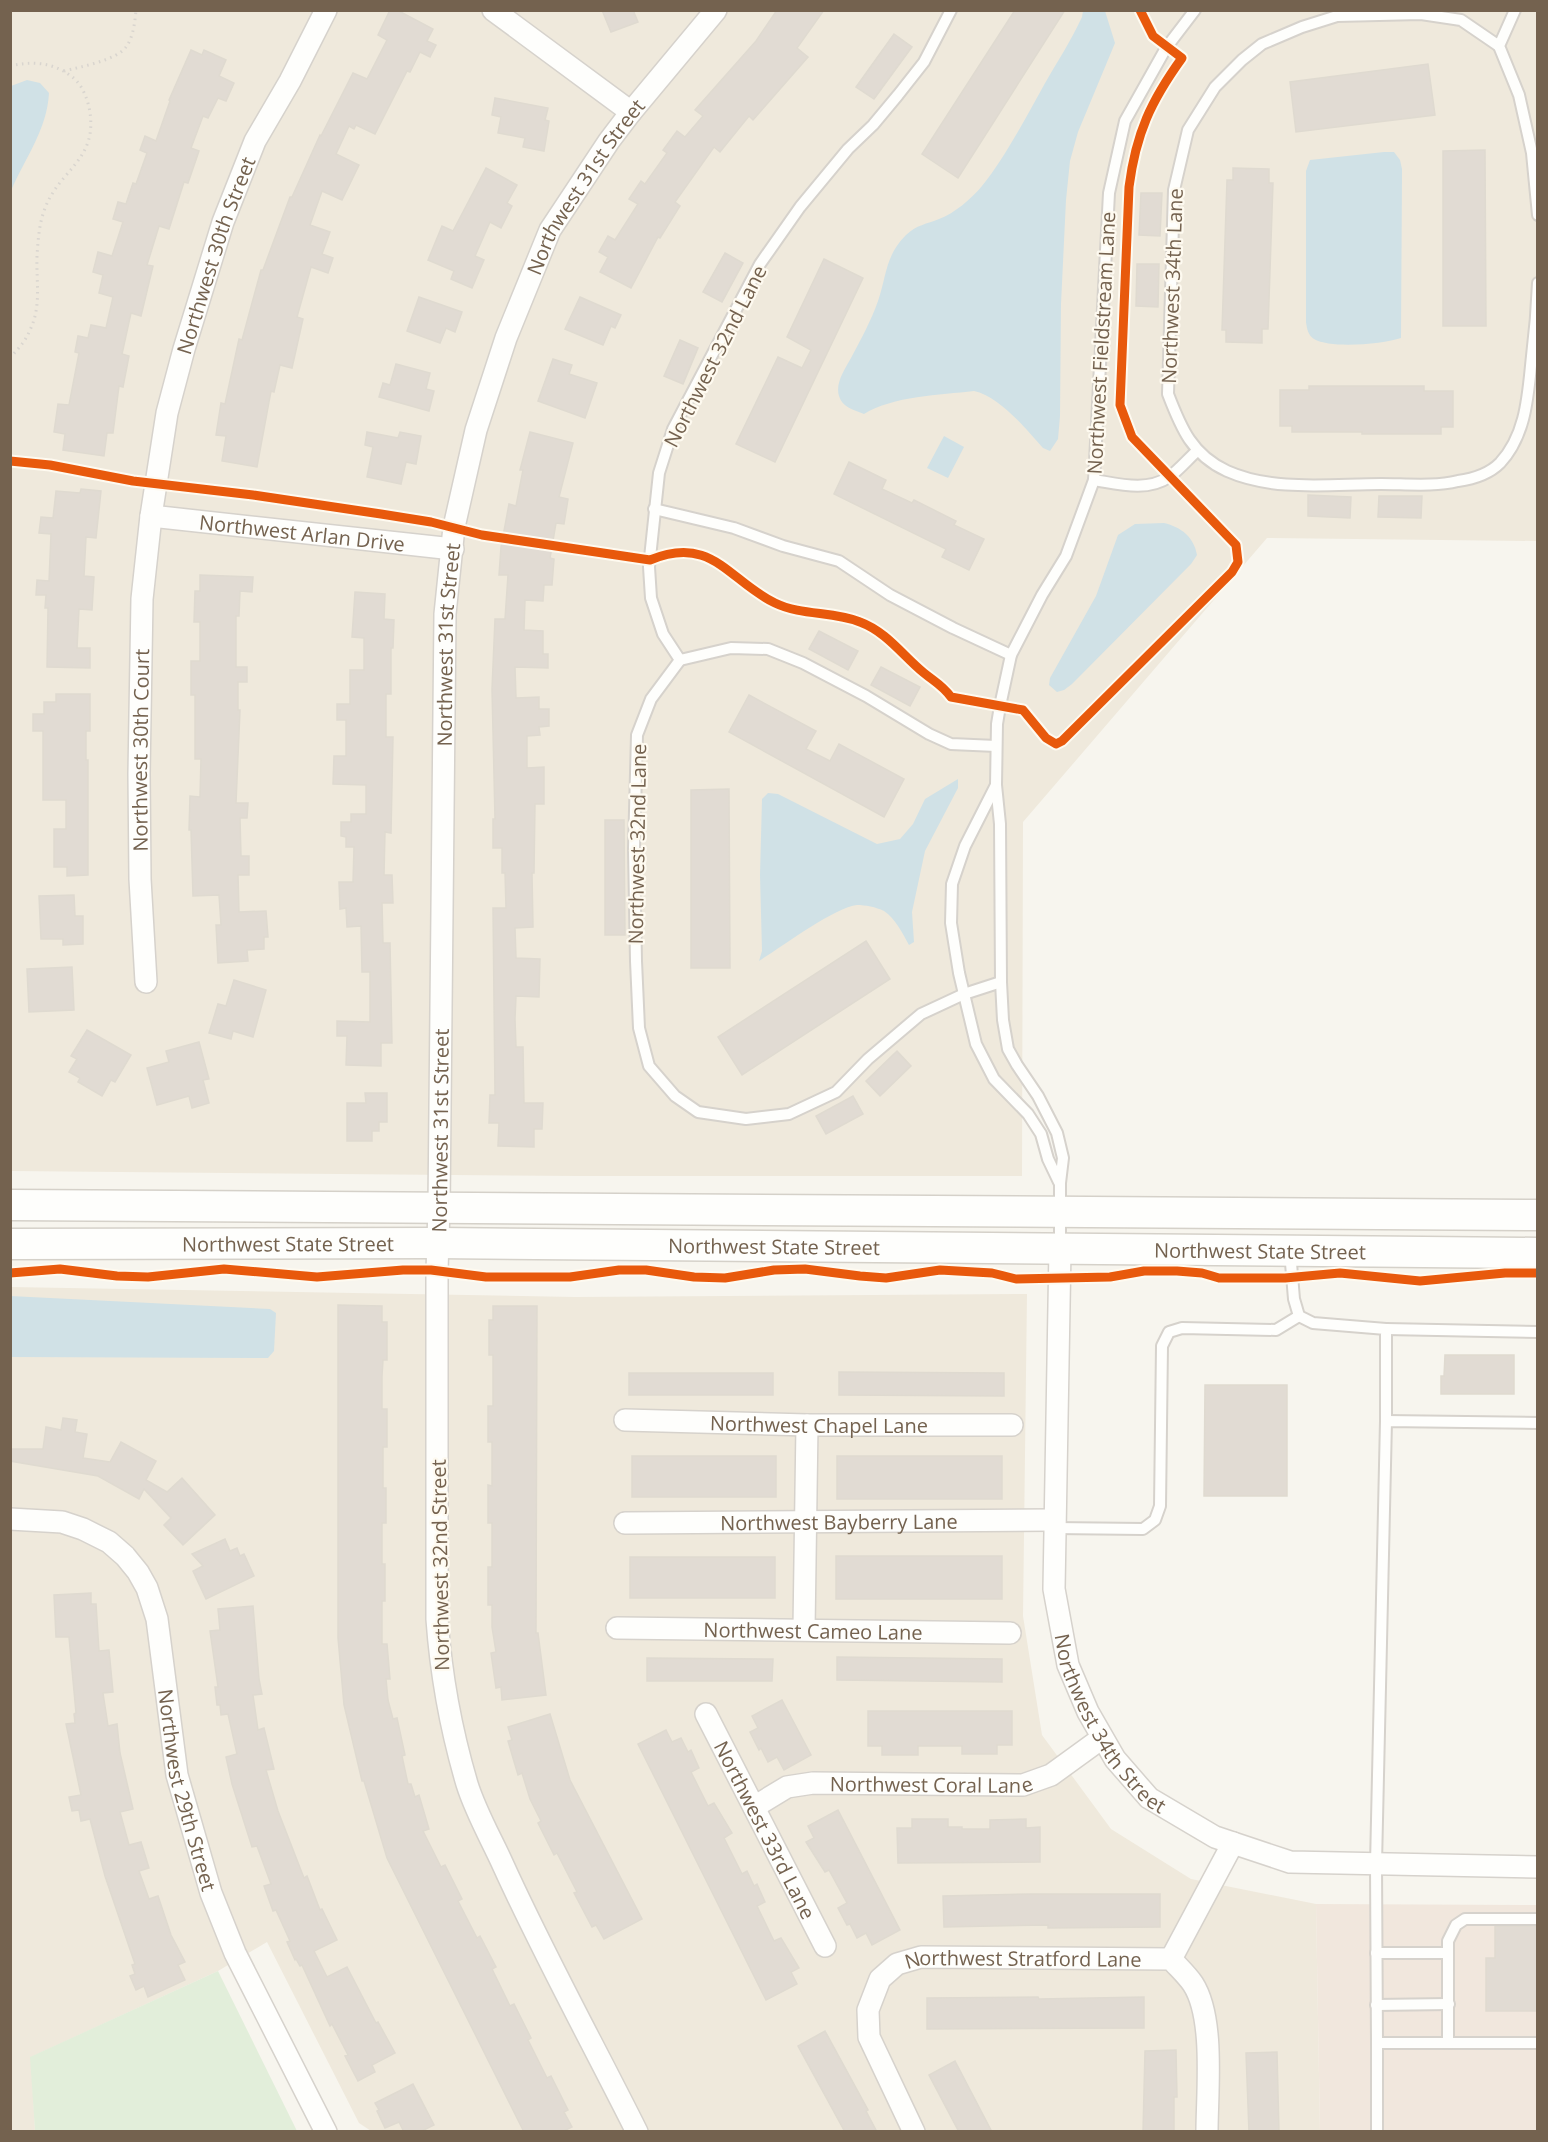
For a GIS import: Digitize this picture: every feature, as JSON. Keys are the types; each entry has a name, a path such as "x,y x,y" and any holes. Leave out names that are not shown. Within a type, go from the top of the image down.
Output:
{"main road":[{"name":"Northwest State Street","path":"10,1205 439,1207 1060,1197 1538,1215"},
{"name":"Northwest State Street","path":"10,1244 437,1243 1538,1253"}],"street":[{"name":"Northwest 30th Street","path":"151,516 167,413 223,222 255,141 290,81 326,10"},
{"path":"493,10 631,112"},
{"name":"Northwest 31st Street","path":"437,1243 446,614 454,527 476,430 506,338 550,230 609,141 716,10"},
{"name":"Northwest Arlan Drive","path":"151,516 453,549"},
{"name":"Northwest 30th Court","path":"146,982 140,879 139,774 142,599 151,516"},
{"name":"Northwest 32nd Street","path":"437,1243 437,1619 444,1687 456,1744 468,1787 521,1905 637,2132"},
{"name":"Northwest 34th Street","path":"1060,1249 1054,1590 1068,1665 1102,1738 1115,1758 1149,1798 1215,1837 1290,1862 1538,1867"},
{"name":"Northwest Chapel Lane","path":"625,1420 807,1425 1012,1425"},
{"path":"804,1629 807,1425"},
{"name":"Northwest 29th Street","path":"10,1519 62,1522 109,1542 138,1572 147,1588 157,1619 177,1774 211,1893 235,1953 326,2132"},
{"name":"Northwest Bayberry Lane","path":"625,1523 1054,1524"},
{"name":"Northwest Cameo Lane","path":"617,1628 1010,1633"},
{"name":"Northwest 33rd Lane","path":"706,1714 825,1946"},
{"name":"Northwest Coral Lane","path":"754,1807 787,1787 813,1783 1023,1785 1051,1775 1102,1738"},
{"path":"1207,2132 1208,2040 1203,2008 1194,1985 1171,1959 1233,1843"},
{"name":"Northwest Stratford Lane","path":"914,2132 869,2037 868,2010 880,1979 897,1964 921,1957 1171,1959"}],"lane":[{"name":"Northwest 32nd Lane","path":"951,10 924,62 873,125 848,148 800,207 760,264 673,429 659,473 649,567 651,598 663,634 680,660 651,699 637,735 634,849 639,1028 649,1066 675,1096 698,1112 746,1119 789,1114 836,1092 868,1059 921,1014 964,994"},
{"name":"Northwest Fieldstream Lane","path":"1060,1249 1063,1158 1057,1133 1038,1096 1008,1049 1003,1020 1000,824 996,785 996,746 1000,706 1011,655 1042,595 1066,556 1094,480 1109,193 1125,122 1166,48 1195,10"},
{"path":"1515,10 1499,46 1519,95 1532,153 1538,214"},
{"name":"Northwest 34th Lane","path":"1499,46 1461,20 1421,14 1337,16 1302,27 1262,44 1215,87 1188,130 1174,190 1168,394 1177,417 1197,451 1226,470 1248,478 1279,483 1328,485 1456,482 1480,476 1498,465 1510,450 1520,431 1527,403 1538,283"},
{"path":"1094,480 1136,486 1158,483 1170,477 1197,451"},
{"path":"654,509 734,528 783,546 839,561 890,595 1011,655"},
{"path":"680,660 731,648 768,649 803,663 951,744 996,746"},
{"name":"Northwest Fieldstream Lane","path":"996,785 965,846 952,884 951,923 976,1044 994,1079 1028,1114 1041,1134 1060,1197"},
{"path":"964,994 1001,982"},
{"path":"1290,1251 1294,1299 1299,1316 1313,1323 1386,1329 1538,1332"},
{"path":"1054,1524 1143,1529 1155,1520 1160,1506 1162,1346 1169,1332 1182,1328 1276,1330 1299,1316"},
{"path":"1377,2132 1376,1864 1386,1329"},
{"path":"1386,1421 1538,1423"},
{"path":"1448,2043 1448,1941 1456,1925 1465,1919 1538,1918"},
{"path":"1376,1953 1448,1953"},
{"path":"1376,2005 1449,2004"},
{"path":"1377,2043 1538,2043"}],"path":[{"path":"64,71 119,54 131,38 136,10"},
{"path":"10,66 38,62 64,71 78,82 87,99 92,121 88,145 45,209 37,257 39,287 36,316 30,332 10,358"}],"shaded area":[{"path":"11,11 1537,11 1537,541 1267,538 1023,822 1022,1176 579,1176 11,1171"},
{"path":"1083,11 1105,11 1115,43 1078,132 1070,161 1061,304 1058,439 1050,451 1043,448 1002,406 993,399 974,391 903,400 889,403 864,414 849,408 839,396 839,381 872,316 894,251 910,232 951,213 968,201 982,186 1015,137 1073,35"},
{"path":"27,80 40,83 49,93 40,132 11,191 11,86"},
{"path":"1394,152 1400,160 1402,169 1401,338 1344,345 1322,342 1310,336 1306,322 1306,171 1310,160"},
{"path":"944,436 964,447 948,478 927,468"},
{"path":"1164,523 1186,534 1193,543 1197,555 1191,564 1072,684 1057,692 1049,685 1050,678 1096,596 1118,535 1135,524"},
{"path":"958,779 958,788 925,851 912,912 914,942 909,945 895,922 884,911 870,906 857,905 847,907 822,920 759,961 762,951 760,875 762,799 768,793 778,794 877,844 900,839 913,824 925,799"},
{"path":"10,1287 575,1297 1027,1294 1023,1616 1042,1735 1111,1829 1191,1879 1316,1904 1320,2131 371,2131 359,2123 267,1942 218,1971 31,2057 35,2131 11,2131"},
{"path":"10,1296 270,1309 276,1313 274,1351 268,1358 11,1357"},
{"path":"1316,1904 1537,1905 1537,2131 1320,2131"}],"green space":[{"path":"218,1971 297,2131 35,2131 30,2057"}],"building":[{"path":"390,10 397,10 433,29 427,41 436,45 430,57 420,52 410,72 407,71 375,134 356,125 354,129 349,126 336,154 359,165 342,200 322,191 310,225 330,232 322,254 333,258 328,273 311,267 297,317 303,319 292,368 280,365 274,392 271,391 257,467 222,461 226,436 216,435 221,403 225,404 239,339 242,340 261,270 263,270 290,197 353,73 367,79 387,40 378,35"},
{"path":"602,10 633,10 638,22 611,32"},
{"path":"777,10 824,10 797,48 808,57 753,120 749,116 720,152 714,147 675,202 680,206 660,238 658,237 631,288 600,272 608,257 599,252 608,236 615,240 638,204 629,199 641,181 645,184 667,153 663,150 677,131 685,137 703,116 695,110 756,41"},
{"path":"1015,10 1065,10 958,178 922,154"},
{"path":"894,34 912,47 874,99 856,87"},
{"path":"191,50 202,55 204,50 226,60 219,76 234,83 226,101 218,98 208,118 203,116 191,148 199,151 188,183 184,182 169,229 159,226 147,265 153,266 141,316 131,313 122,354 129,356 123,387 119,386 113,433 107,433 104,456 63,450 65,434 54,432 58,404 69,405 79,353 75,352 78,336 88,338 91,325 106,328 113,297 99,293 103,275 93,272 98,252 112,256 123,222 113,219 118,202 126,204 133,183 136,184 147,153 140,150 145,136 156,141 169,100"},
{"path":"1428,64 1435,115 1296,132 1290,82"},
{"path":"495,98 548,108 545,120 549,121 544,151 523,147 525,138 498,133 501,117 492,115"},
{"path":"1485,150 1486,326 1443,326 1443,151"},
{"path":"486,168 517,185 507,203 512,206 501,228 490,222 475,256 484,260 472,288 451,279 454,271 428,260 442,226 453,231"},
{"path":"1233,168 1269,169 1269,183 1273,183 1268,329 1262,329 1262,343 1226,342 1226,330 1222,330 1227,180 1233,180"},
{"path":"1141,193 1162,193 1160,236 1139,235"},
{"path":"725,253 743,263 722,302 703,292"},
{"path":"824,259 863,278 775,462 736,444 778,357 802,368 811,350 787,337"},
{"path":"1137,264 1159,264 1158,307 1136,306"},
{"path":"419,297 462,312 455,332 446,328 440,343 407,331"},
{"path":"580,297 621,315 615,328 611,326 603,345 565,329"},
{"path":"680,340 698,348 683,384 664,376"},
{"path":"553,359 572,365 569,374 597,383 585,418 538,401"},
{"path":"396,364 430,373 426,389 434,391 429,411 379,397 383,383 390,385"},
{"path":"1309,386 1424,386 1424,391 1453,391 1453,427 1441,427 1441,434 1362,434 1362,432 1292,432 1292,426 1280,426 1280,390 1309,390"},
{"path":"367,432 398,438 400,432 421,436 416,464 406,462 401,484 367,477 373,447 365,445"},
{"path":"530,432 573,443 559,497 568,499 564,524 556,523 550,558 554,559 552,585 544,585 543,601 525,600 524,630 543,631 543,654 548,654 548,668 515,667 516,698 539,697 539,709 549,709 549,726 539,727 540,735 527,736 527,768 544,767 544,804 535,804 534,873 532,873 533,927 515,928 516,958 540,959 539,997 516,996 515,1019 516,1047 523,1047 524,1103 543,1103 542,1129 534,1129 534,1147 498,1146 499,1123 489,1123 490,1095 495,1095 493,908 506,908 502,848 493,848 493,819 495,819 492,689 495,619 505,619 508,575 499,575 501,547 509,504 516,506 523,470 520,470"},
{"path":"849,462 886,480 882,489 912,503 914,500 956,521 954,525 984,539 969,570 942,557 946,549 834,494"},
{"path":"81,489 101,491 96,538 86,537 84,576 94,577 92,610 79,609 77,648 90,648 90,668 47,667 48,608 45,608 46,595 36,595 37,580 49,581 51,534 39,533 41,517 53,518 56,491 80,493"},
{"path":"1308,495 1351,497 1350,518 1308,516"},
{"path":"1379,496 1422,496 1421,518 1378,517"},
{"path":"200,575 253,577 252,592 240,591 239,616 236,616 236,667 247,667 247,682 238,682 238,710 240,710 236,803 248,803 247,818 240,818 241,856 249,856 249,875 238,875 239,912 266,911 268,937 264,937 264,949 247,950 248,961 218,963 216,925 221,925 219,895 193,896 191,830 189,830 190,796 200,797 201,759 195,759 195,695 191,695 191,661 200,661 200,622 194,622 195,591 200,591"},
{"path":"355,592 385,594 384,619 394,620 393,648 391,648 391,694 386,694 386,737 393,737 391,833 385,832 384,875 392,875 393,903 382,903 383,943 390,943 392,1043 381,1043 381,1066 346,1065 347,1036 337,1036 337,1021 370,1022 370,972 362,972 361,926 347,927 346,908 340,909 339,882 353,882 354,847 346,847 346,837 341,836 341,822 351,822 351,814 366,814 366,785 333,784 334,756 346,756 346,720 337,720 337,704 350,704 350,670 364,670 364,638 352,637"},
{"path":"819,631 858,651 848,670 809,649"},
{"path":"881,667 920,687 910,706 871,685"},
{"path":"56,694 90,694 90,731 86,731 88,875 67,876 67,867 54,867 54,829 66,829 66,800 43,800 43,731 33,731 33,714 44,714 44,702 56,702"},
{"path":"749,695 816,731 806,749 830,761 839,744 904,779 884,817 729,732"},
{"path":"729,789 730,968 691,968 691,790"},
{"path":"605,820 624,820 625,935 605,935"},
{"path":"74,895 75,916 83,916 83,944 63,945 63,939 41,939 39,896"},
{"path":"866,941 890,979 742,1075 718,1037"},
{"path":"72,967 74,1010 29,1012 27,969"},
{"path":"234,980 266,990 253,1037 233,1031 231,1039 209,1033 218,1004 226,1006"},
{"path":"87,1030 131,1055 115,1082 111,1080 102,1096 78,1082 80,1078 69,1072 77,1059 71,1056"},
{"path":"199,1042 209,1079 203,1080 209,1103 192,1108 189,1096 157,1105 147,1068 169,1062 166,1051"},
{"path":"897,1051 911,1066 880,1096 866,1081"},
{"path":"365,1093 387,1093 387,1122 379,1122 379,1131 372,1131 372,1141 347,1141 347,1103 366,1103"},
{"path":"853,1096 863,1114 826,1134 816,1116"},
{"path":"338,1305 382,1306 382,1322 387,1322 387,1360 383,1360 382,1376 382,1409 387,1409 387,1447 383,1447 386,1523 382,1523 385,1601 382,1601 382,1644 387,1644 390,1679 386,1679 388,1700 393,1719 397,1718 405,1755 402,1756 408,1784 411,1784 415,1797 419,1795 429,1829 423,1831 441,1867 445,1865 462,1899 458,1901 477,1938 480,1936 496,1967 492,1969 510,2006 514,2004 531,2038 528,2040 547,2078 551,2076 568,2110 564,2112 572,2127 562,2132 524,2132 387,1858 364,1781 362,1781 344,1705 338,1638"},
{"path":"493,1306 537,1306 536,1633 538,1633 546,1695 502,1700 501,1687 496,1688 491,1653 496,1652 492,1627 492,1605 488,1605 488,1567 492,1567 492,1523 488,1523 488,1485 492,1486 492,1442 488,1442 488,1406 493,1406 493,1355 489,1355 489,1320 493,1320"},
{"path":"1445,1355 1514,1355 1514,1394 1441,1394 1441,1376 1444,1376"},
{"path":"839,1372 1004,1373 1004,1396 839,1395"},
{"path":"629,1373 773,1373 773,1395 629,1395"},
{"path":"1205,1385 1287,1385 1287,1496 1204,1496"},
{"path":"63,1418 77,1420 75,1432 87,1434 83,1458 110,1462 121,1442 156,1461 146,1480 167,1492 182,1478 215,1515 183,1545 164,1525 171,1518 144,1489 139,1499 98,1476 10,1461 10,1449 43,1449 46,1427 61,1430"},
{"path":"632,1456 776,1456 776,1497 632,1497"},
{"path":"837,1456 1002,1456 1002,1499 837,1499"},
{"path":"225,1539 230,1551 237,1548 240,1556 244,1554 254,1576 206,1599 193,1571 203,1566 192,1554"},
{"path":"836,1556 1002,1556 1002,1599 836,1599"},
{"path":"630,1557 775,1557 775,1598 630,1598"},
{"path":"91,1593 91,1604 96,1604 99,1651 109,1650 113,1692 103,1693 108,1726 117,1724 120,1753 133,1809 120,1812 129,1845 141,1842 149,1868 139,1871 149,1899 158,1896 171,1935 185,1962 178,1965 185,1980 148,1997 144,1986 136,1990 130,1976 135,1974 132,1965 135,1964 105,1876 90,1819 81,1821 79,1810 72,1811 69,1797 81,1795 66,1724 75,1723 74,1714 76,1713 69,1637 56,1637 54,1595"},
{"path":"253,1606 262,1694 253,1695 258,1730 264,1728 274,1769 266,1770 278,1811 304,1878 307,1876 320,1910 322,1909 337,1940 314,1951 327,1977 347,1967 376,2023 378,2022 395,2053 372,2065 375,2072 358,2081 345,2056 348,2055 332,2024 330,2026 302,1965 300,1966 295,1960 287,1942 290,1941 276,1910 273,1911 264,1886 271,1884 257,1846 252,1847 226,1757 237,1754 228,1714 221,1715 220,1705 217,1705 215,1687 218,1687 210,1631 220,1630 218,1609"},
{"path":"837,1657 1002,1659 1002,1682 837,1680"},
{"path":"647,1658 773,1659 772,1681 647,1681"},
{"path":"782,1700 811,1755 784,1770 777,1757 768,1762 750,1732 758,1728 752,1716"},
{"path":"868,1711 1012,1711 1012,1745 997,1745 997,1754 962,1754 962,1746 918,1746 918,1755 882,1755 882,1746 868,1746"},
{"path":"550,1714 570,1780 642,1919 604,1939 596,1925 592,1927 557,1853 554,1855 538,1823 541,1821 530,1799 522,1773 518,1775 508,1741 512,1740 508,1727"},
{"path":"666,1730 672,1742 681,1738 688,1752 691,1750 699,1768 691,1772 708,1806 714,1803 732,1833 724,1838 742,1874 747,1871 754,1886 757,1884 765,1902 757,1906 774,1941 781,1938 799,1968 791,1972 797,1984 766,2000 638,1744"},
{"path":"838,1810 900,1930 872,1945 866,1933 857,1938 850,1924 847,1925 838,1908 847,1903 829,1870 825,1872 806,1842 814,1838 808,1826"},
{"path":"912,1819 948,1819 948,1827 990,1829 990,1820 1026,1819 1026,1828 1040,1827 1040,1862 898,1863 897,1828 912,1828"},
{"path":"1160,1894 1160,1927 1048,1928 1048,1925 944,1927 943,1896"},
{"path":"1495,1926 1538,1926 1538,2011 1486,2011 1486,1958 1495,1958"},
{"path":"1038,1997 1039,1999 1144,1997 1144,2028 927,2029 927,1998"},
{"path":"825,2031 868,2110 866,2111 877,2132 845,2132 798,2046"},
{"path":"1176,2050 1177,2097 1174,2097 1174,2132 1143,2132 1145,2051"},
{"path":"1277,2052 1279,2132 1249,2132 1246,2053"},
{"path":"955,2061 992,2132 959,2132 929,2075"},
{"path":"413,2084 434,2125 420,2132 404,2132 399,2122 385,2128 375,2103"}],"cycle path":[{"path":"10,461 50,465 133,481 253,495 381,514 431,522 482,535 650,560 671,553 705,556 775,603 796,610 839,616 870,626 887,638 951,697 1023,710 1046,738 1056,744 1062,741 1232,572 1238,562 1236,545 1132,437 1120,405 1129,187 1132,168 1146,118 1182,58 1153,36 1140,10"},
{"path":"10,1273 60,1269 117,1276 148,1277 224,1269 317,1277 431,1270 486,1277 570,1277 619,1270 646,1270 694,1277 725,1278 774,1270 805,1269 886,1278 940,1270 992,1273 1016,1279 1110,1277 1144,1271 1177,1271 1202,1273 1219,1278 1285,1278 1340,1273 1420,1281 1505,1273 1538,1273"}]}
